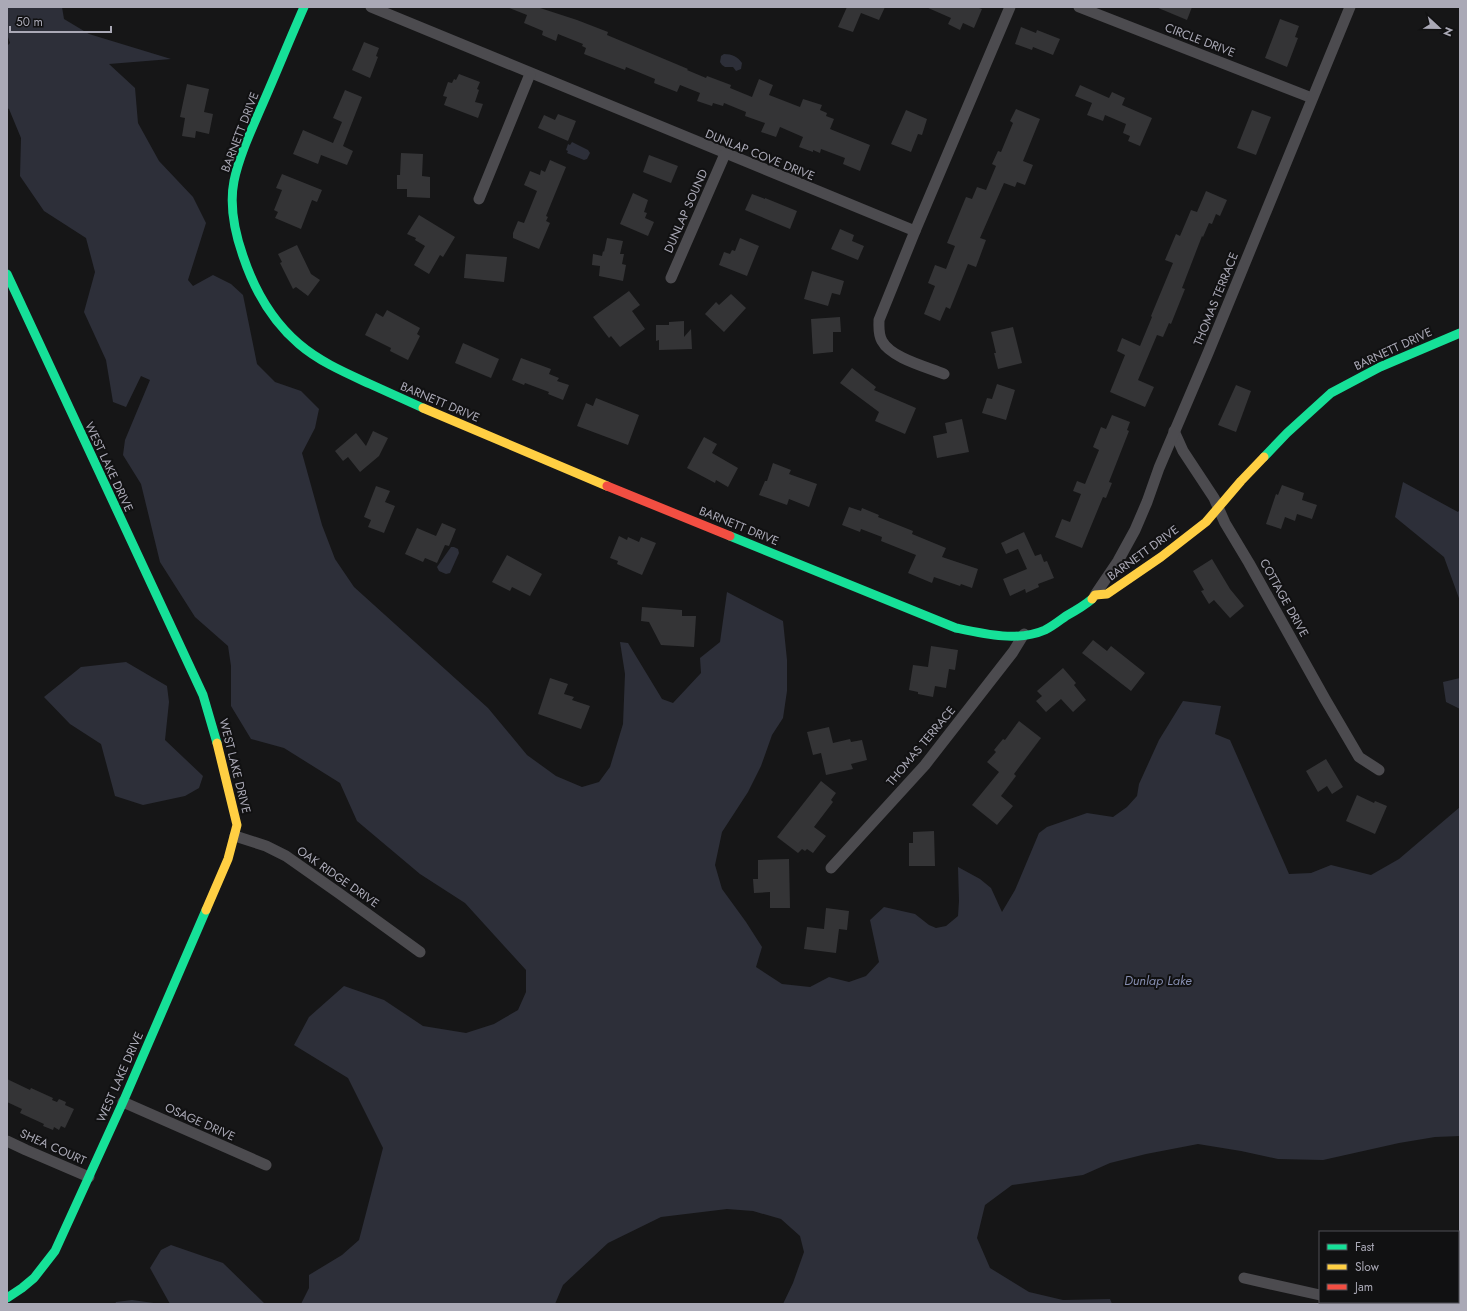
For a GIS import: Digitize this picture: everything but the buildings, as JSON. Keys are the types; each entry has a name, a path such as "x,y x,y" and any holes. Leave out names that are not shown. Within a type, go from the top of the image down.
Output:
{"street":[{"name":"BARNETT DRIVE","path":"304,7 245,146 237,167 233,187 233,210 236,230 246,262 258,293 275,321 291,338 309,353 331,367 392,395 949,625 981,634 1024,634 1042,631 1089,603 1095,595 1107,594 1161,558 1206,522 1241,481 1287,433 1331,393 1380,367 1460,332"},
{"name":"DUNLAP COVE DRIVE","path":"371,7 530,74 915,231"},
{"path":"944,374 896,354 887,348 882,341 878,330 879,320 1010,7"},
{"name":"CIRCLE DRIVE","path":"1079,7 1312,98"},
{"name":"THOMAS TERRACE","path":"1095,595 1118,561 1135,530 1174,431 1350,7"},
{"path":"479,199 530,74"},
{"name":"DUNLAP SOUND","path":"671,278 725,154"},
{"name":"WEST LAKE DRIVE","path":"7,274 203,696 219,749 237,825 228,859 56,1251 46,1266 36,1277 23,1289 7,1298"},
{"name":"COTTAGE DRIVE","path":"1174,431 1183,451 1214,498 1225,523 1359,757 1379,770"},
{"name":"THOMAS TERRACE","path":"831,868 925,765 1013,652 1024,634"},
{"name":"OAK RIDGE DRIVE","path":"235,836 266,846 286,856 420,952"},
{"name":"OSAGE DRIVE","path":"122,1102 266,1165"},
{"name":"SHEA COURT","path":"7,1141 89,1177"},
{"path":"1244,1278 1319,1295"}],"water":[{"name":"Dunlap Lake","path":"7,7 62,7 64,19 89,34 171,59 109,64 135,88 138,123 159,161 193,197 206,223 188,280 193,286 213,275 231,284 243,295 257,364 275,382 301,391 319,409 315,428 302,453 322,525 335,559 354,587 488,708 527,755 556,776 582,787 599,782 610,767 623,724 625,674 620,642 628,643 662,699 673,703 701,673 700,658 720,642 727,592 783,621 787,660 787,691 783,718 772,735 761,766 748,792 722,832 715,865 722,889 762,947 756,967 782,984 810,987 829,977 849,982 866,976 879,962 870,920 884,907 915,914 929,925 936,928 946,926 958,916 958,867 980,879 991,888 1002,912 1015,890 1039,833 1047,827 1087,813 1113,817 1127,807 1137,796 1139,784 1159,740 1183,701 1221,706 1215,734 1230,740 1289,874 1311,873 1331,865 1371,875 1399,859 1460,807 1460,1136 1435,1137 1399,1143 1323,1160 1278,1159 1198,1144 1110,1163 1083,1175 1012,1185 985,1205 977,1238 990,1268 1029,1292 1063,1300 1110,1299 1112,1304 783,1304 793,1283 804,1252 800,1236 781,1219 753,1211 727,1209 661,1217 608,1243 563,1285 555,1304 301,1304 309,1288 309,1275 342,1255 359,1240 383,1148 348,1078 294,1045 309,1017 344,986 384,1000 423,1026 466,1033 494,1024 518,1010 526,992 526,970 465,903 420,874 357,821 340,783 284,748 251,739 231,706 231,666 228,646 195,617 160,562 141,484 123,455 125,440 150,380 141,376 126,407 113,402 106,360 84,312 95,272 86,238 44,211 20,176 21,138 9,109 7,108 7,46 10,43 7,34"},
{"path":"724,54 732,55 739,59 742,63 741,69 736,71 733,67 725,67 722,65 720,62 721,56"},
{"path":"572,142 588,150 590,153 587,159 584,160 567,153 568,151 566,150 568,144 570,145"},
{"path":"1403,482 1458,512 1460,509 1460,601 1444,557 1395,517"},
{"path":"451,547 458,549 459,553 450,573 446,574 439,571 437,567"},
{"path":"126,662 167,686 169,702 165,740 203,776 199,788 185,796 143,805 115,796 101,744 70,724 44,697 81,667"},
{"path":"1460,678 1460,709 1446,702 1443,682"},
{"path":"171,1245 223,1263 265,1304 170,1304 150,1268 161,1250"},
{"path":"132,1300 161,1304 115,1304 116,1302"}],"traffic: fast":[{"path":"304,7 249,136 236,172 232,200 235,229 240,247 247,268 265,304 280,325 299,344 333,367 423,408"},
{"path":"7,274 203,695 217,743"},
{"path":"1264,457 1287,433 1331,393 1380,367 1460,333"},
{"path":"730,536 956,628 978,633 1001,636 1024,636 1035,634 1051,627 1092,599"},
{"path":"7,1298 34,1278 55,1251 123,1102 206,910"}],"traffic: slow":[{"path":"423,408 607,486"},
{"path":"1092,599 1095,595 1107,594 1161,557 1206,522 1264,457"},
{"path":"206,910 228,859 237,825 217,743"}],"traffic: jam":[{"path":"607,486 730,536"}]}
